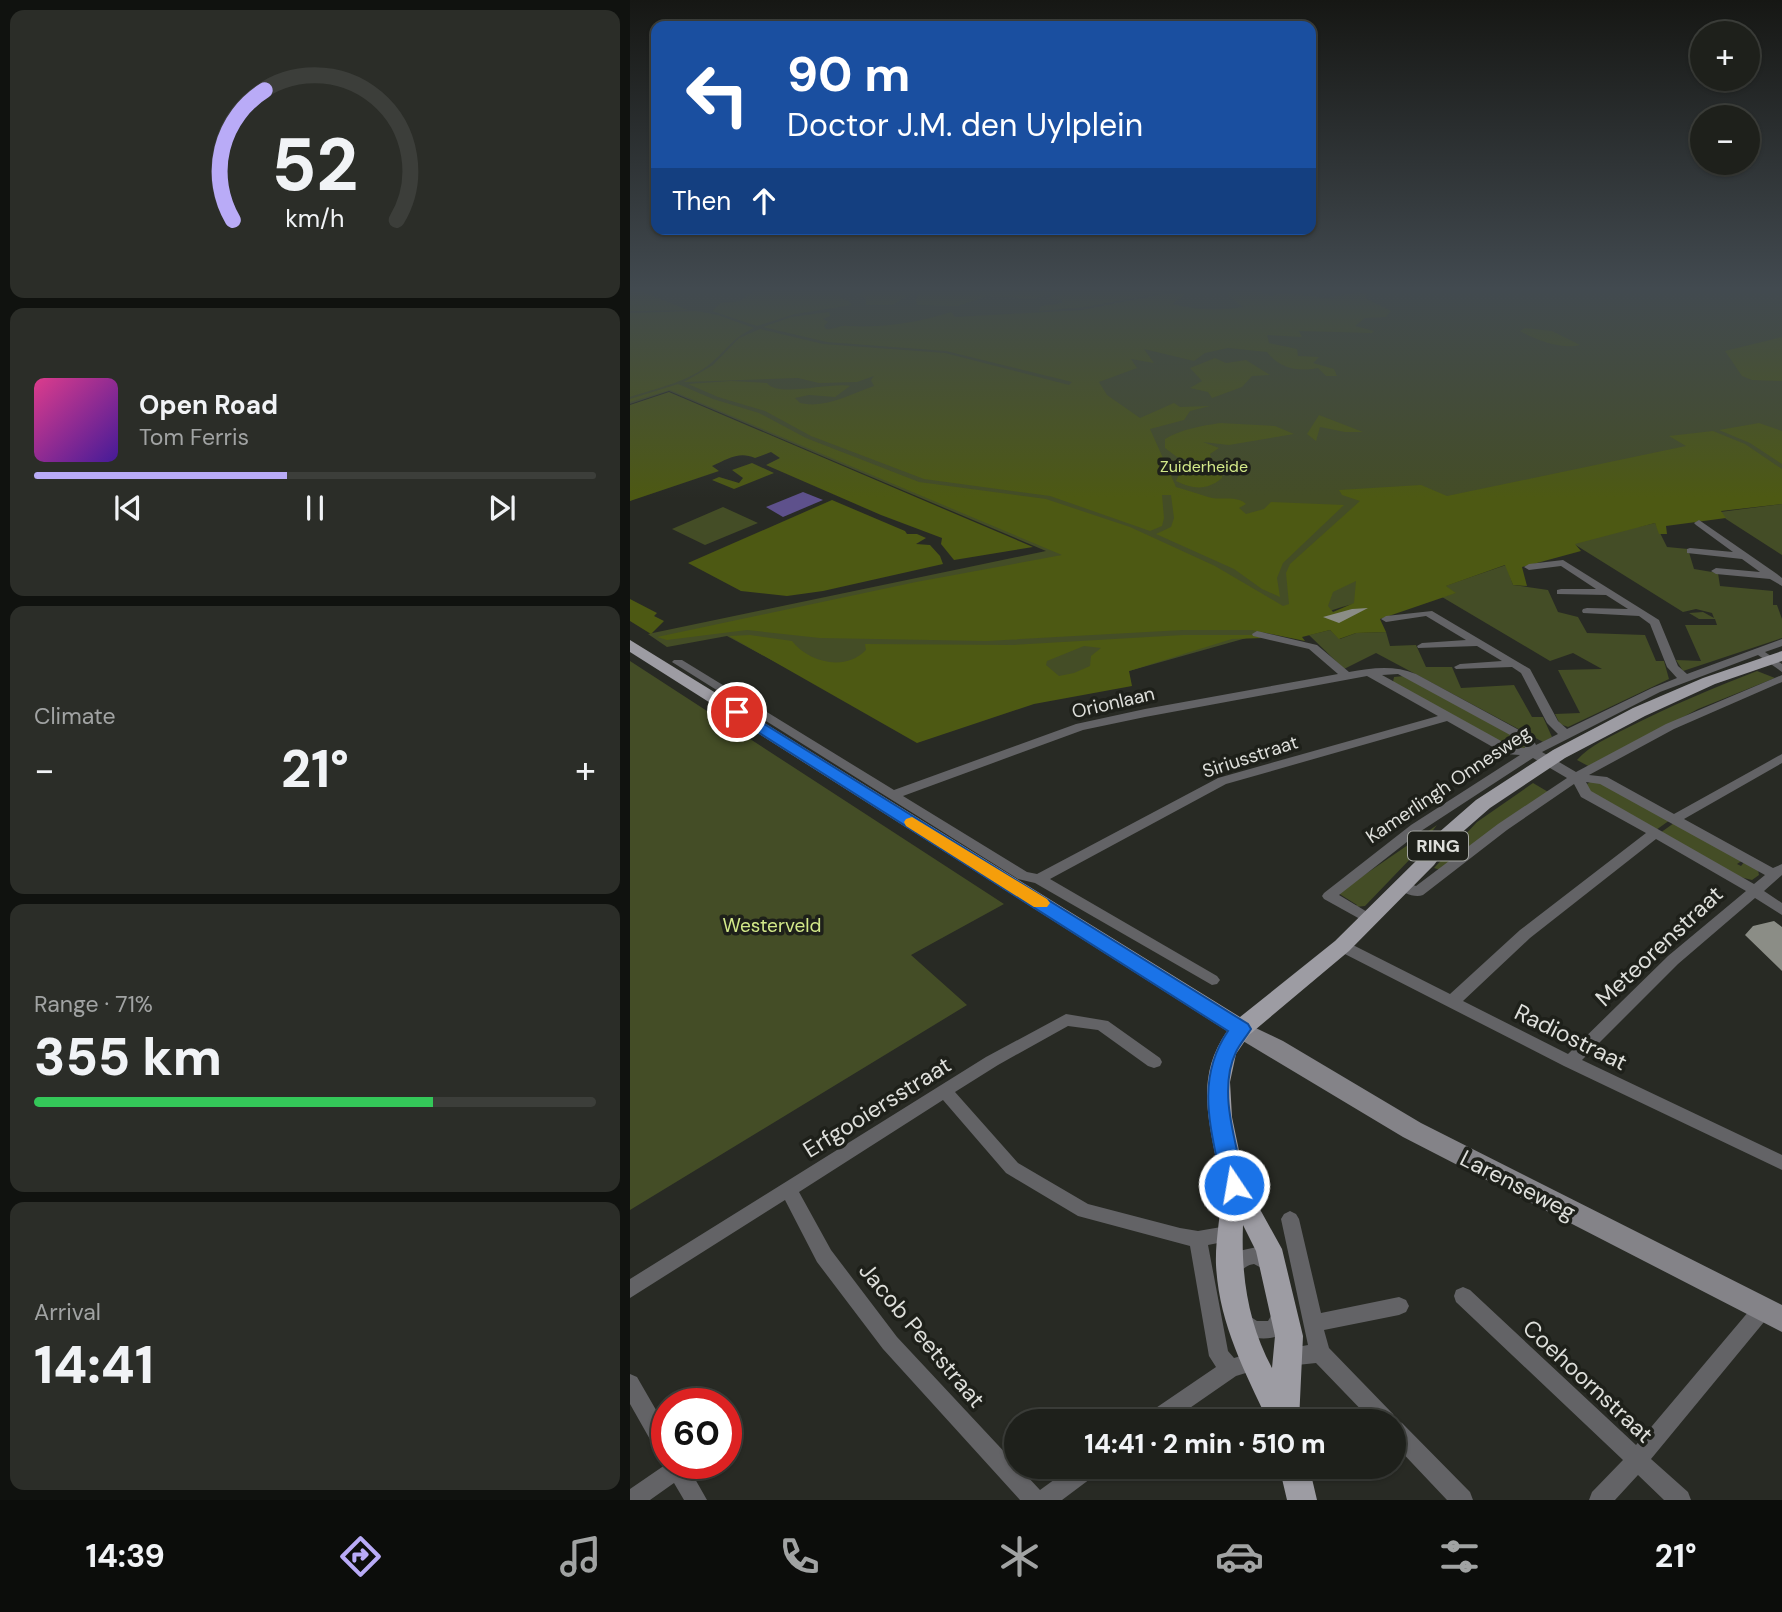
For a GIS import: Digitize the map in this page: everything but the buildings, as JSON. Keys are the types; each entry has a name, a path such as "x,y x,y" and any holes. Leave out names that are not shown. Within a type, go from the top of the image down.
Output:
{"main road":[{"path":"634,647 1250,1034"},
{"name":"Kamerlingh Onnesweg","path":"1250,1034 1269,1004 1342,946 1403,886 1444,838 1540,757 1709,681 1776,664"},
{"name":"RING","path":"1250,1034 1225,1052 1218,1082 1220,1117 1234,1185 1264,1240 1284,1304 1289,1336 1284,1409"},
{"name":"RING","path":"1234,1185 1227,1234 1229,1275 1246,1344 1243,1365 1275,1409"},
{"path":"1297,1479 1301,1500"}],"street":[{"path":"1699,523 1778,580"},
{"path":"1690,551 1745,556"},
{"path":"1529,567 1563,563 1655,622 1673,667 1684,678"},
{"path":"1716,571 1778,580"},
{"path":"1560,592 1609,592"},
{"path":"1386,619 1423,610 1526,671 1553,723 1567,735"},
{"path":"1587,611 1642,613"},
{"path":"1257,634 1313,647 1348,677"},
{"name":"Kamerlingh Onnesweg","path":"1403,886 1418,892 1496,833 1577,778 1776,664 1782,642"},
{"path":"1422,646 1478,643"},
{"path":"678,662 1023,876 1039,879 1212,980"},
{"path":"1460,667 1514,664"},
{"name":"Kamerlingh Onnesweg","path":"1369,919 1329,896 1416,828 1540,757 1567,735 1684,678 1776,664"},
{"name":"Orionlaan","path":"894,794 1080,727 1369,672 1399,670 1528,740 1540,757"},
{"name":"Orionlaan","path":"1369,672 1509,751 1540,757 1577,778 1602,780 1778,871"},
{"name":"Siriusstraat","path":"1039,879 1222,781 1448,717"},
{"path":"1675,819 1782,758"},
{"name":"Orionlaan","path":"1577,778 1586,794 1755,890"},
{"path":"1451,1003 1525,934 1653,834"},
{"name":"Meteorenstraat","path":"1570,1062 1673,960 1778,871"},
{"path":"1755,890 1782,910"},
{"name":"Radiostraat","path":"1342,946 1570,1062 1782,1163"},
{"name":"Erfgooiersstraat","path":"630,1289 992,1061 1066,1020 1102,1025 1154,1062"},
{"name":"Larenseweg","path":"1250,1034 1412,1130 1771,1314"},
{"path":"945,1092 1012,1168 1084,1211 1198,1239 1227,1234"},
{"name":"Jacob Peetstraat","path":"789,1190 824,1256 890,1343 1034,1500"},
{"path":"1290,1219 1320,1353 1374,1409"},
{"path":"1198,1239 1219,1356 1243,1365"},
{"path":"1229,1275 1241,1258 1257,1255 1268,1262 1275,1274"},
{"name":"Coehoornstraat","path":"1463,1296 1680,1500"},
{"path":"1238,1316 1251,1328 1260,1331 1274,1329 1280,1321 1284,1304"},
{"path":"1314,1323 1399,1306"},
{"path":"1600,1500 1757,1316 1771,1314"},
{"path":"1288,1357 1320,1353"},
{"path":"1173,1409 1243,1365"},
{"path":"630,1384 651,1422"},
{"path":"1406,1441 1462,1500"},
{"path":"632,1500 654,1479"},
{"path":"684,1479 696,1500"},
{"path":"1044,1500 1073,1479"}],"green space":[{"name":"Zuiderheide","path":"630,358 1782,358 1782,500 1648,523 1638,527 1655,523 1667,547 1688,549 1694,569 1718,573 1720,586 1773,591 1773,605 1777,605 1782,619 1782,638 1683,671 1676,660 1701,661 1685,625 1717,625 1715,619 1699,619 1689,613 1703,612 1714,618 1712,613 1696,609 1683,612 1574,544 1342,607 1250,637 1129,671 1000,703 818,685 727,636 667,647 648,634 1046,551 669,391 630,404"},
{"path":"630,358 716,358 693,375 630,397"},
{"path":"720,358 964,358 1069,385 1072,382 974,358 1150,358 1154,363 1131,359 1137,368 1099,382 1107,395 1140,418 1174,403 1180,407 1210,406 1190,411 1184,420 1150,429 1176,487 1213,498 1242,501 1246,504 1239,508 1246,514 1264,509 1271,502 1344,505 1283,563 1277,578 1280,597 1262,589 1234,569 1156,534 1171,527 1174,518 1171,495 1162,495 1162,526 1150,531 1050,496 924,479 811,436 765,411 718,397 688,384 731,381 767,383 782,389 850,386 835,397 809,395 795,398 800,403 819,404 838,400 874,386 871,380 874,376 857,382 819,383 798,378 684,382"},
{"path":"1215,358 1226,363 1246,360 1270,375 1252,376 1242,387 1212,398 1208,392 1190,388 1202,381 1190,368"},
{"path":"1272,358 1318,358 1313,363 1334,369 1337,376 1326,376 1318,368 1303,370"},
{"path":"1730,358 1782,358 1782,381 1752,380 1742,376"},
{"path":"678,384 713,399 759,413 806,438 919,482 1046,499 1130,527 1215,566 1283,606 1289,604 1286,573 1290,564 1360,501 1342,495 1339,490 1421,485 1447,496 1686,446 1669,436 1713,431 1745,444 1782,469 1782,504 1721,511 1726,518 1666,526 1667,534 1659,534 1655,523 1575,544 1581,551 1522,567 1527,586 1513,585 1505,565 1446,586 1456,593 1380,619 1386,632 1356,633 1339,639 1330,630 1302,637 1305,641 1252,630 1183,630 987,641 820,638 747,630 667,640 657,637 916,582 1062,555 670,390 630,402 630,399","holes":["1356,581 1354,603 1333,612 1328,606 1333,592"]},
{"path":"669,392 1033,547 954,560 941,544 942,538 881,515 766,465 780,458 771,452 755,458 744,455 734,457 712,466 719,471 630,501 630,405"},
{"path":"1319,415 1363,432 1320,427 1316,441 1307,434"},
{"path":"1220,423 1275,426 1294,434 1229,445 1203,442 1219,448 1210,454 1212,462 1195,462 1177,457 1165,448 1165,439 1171,436 1192,428"},
{"path":"1759,423 1782,431 1782,464 1750,443 1719,430"},
{"path":"752,463 774,473 734,489 712,480 719,477 739,483 743,478 732,470"},
{"path":"1173,464 1222,471 1222,478 1206,487 1183,484 1176,481 1180,473"},
{"path":"832,500 907,534 926,538 916,544 930,545 943,564 823,591 787,596 741,591 688,563"},
{"path":"1782,504 1782,555 1726,519 1720,512"},
{"path":"723,507 758,523 705,545 672,529"},
{"path":"1506,565 1513,585 1548,590 1558,612 1578,617 1587,633 1645,635 1656,661 1664,661 1669,679 1568,727 1560,724 1555,714 1580,713 1558,670 1602,669 1573,653 1550,661 1442,597 1455,593 1445,586"},
{"path":"630,599 657,613 654,616 664,621 651,634 630,621"},
{"path":"1330,630 1340,639 1356,633 1386,632 1390,646 1416,645 1426,667 1452,667 1461,688 1514,685 1532,717 1543,717 1552,737 1543,742 1376,653 1344,669 1309,635"},
{"path":"750,635 792,641 807,654 827,662 848,661 857,657 866,650 865,644 1012,645 1183,635 1252,635 1263,638 1232,639 1129,671 1132,686 1034,704 917,743 729,636","holes":["1084,646 1101,648 1091,656 1090,666 1074,673 1059,676 1046,665 1047,661"]},
{"name":"Westerveld","path":"630,661 1004,904 911,955 967,1005 630,1210"},
{"path":"1757,671 1775,678 1698,709 1590,767 1577,760 1607,738 1643,720"},
{"path":"1404,676 1525,740 1527,748 1510,749 1393,682 1394,677"},
{"path":"1598,782 1670,820 1656,830 1589,793 1587,784"},
{"path":"1533,783 1550,793 1441,870 1434,868 1477,822"},
{"path":"1674,823 1743,860 1737,864 1741,866 1745,861 1758,870 1759,875 1752,880 1740,877 1660,833"},
{"path":"1437,825 1414,855 1365,906 1355,907 1357,905 1338,893"}],"shaded area":[{"path":"803,492 823,500 783,517 766,507"}],"slow traffic":[{"path":"912,822 1041,903"}],"route":[{"path":"737,712 1241,1029 1225,1052 1218,1082 1220,1117 1234,1185"}]}
